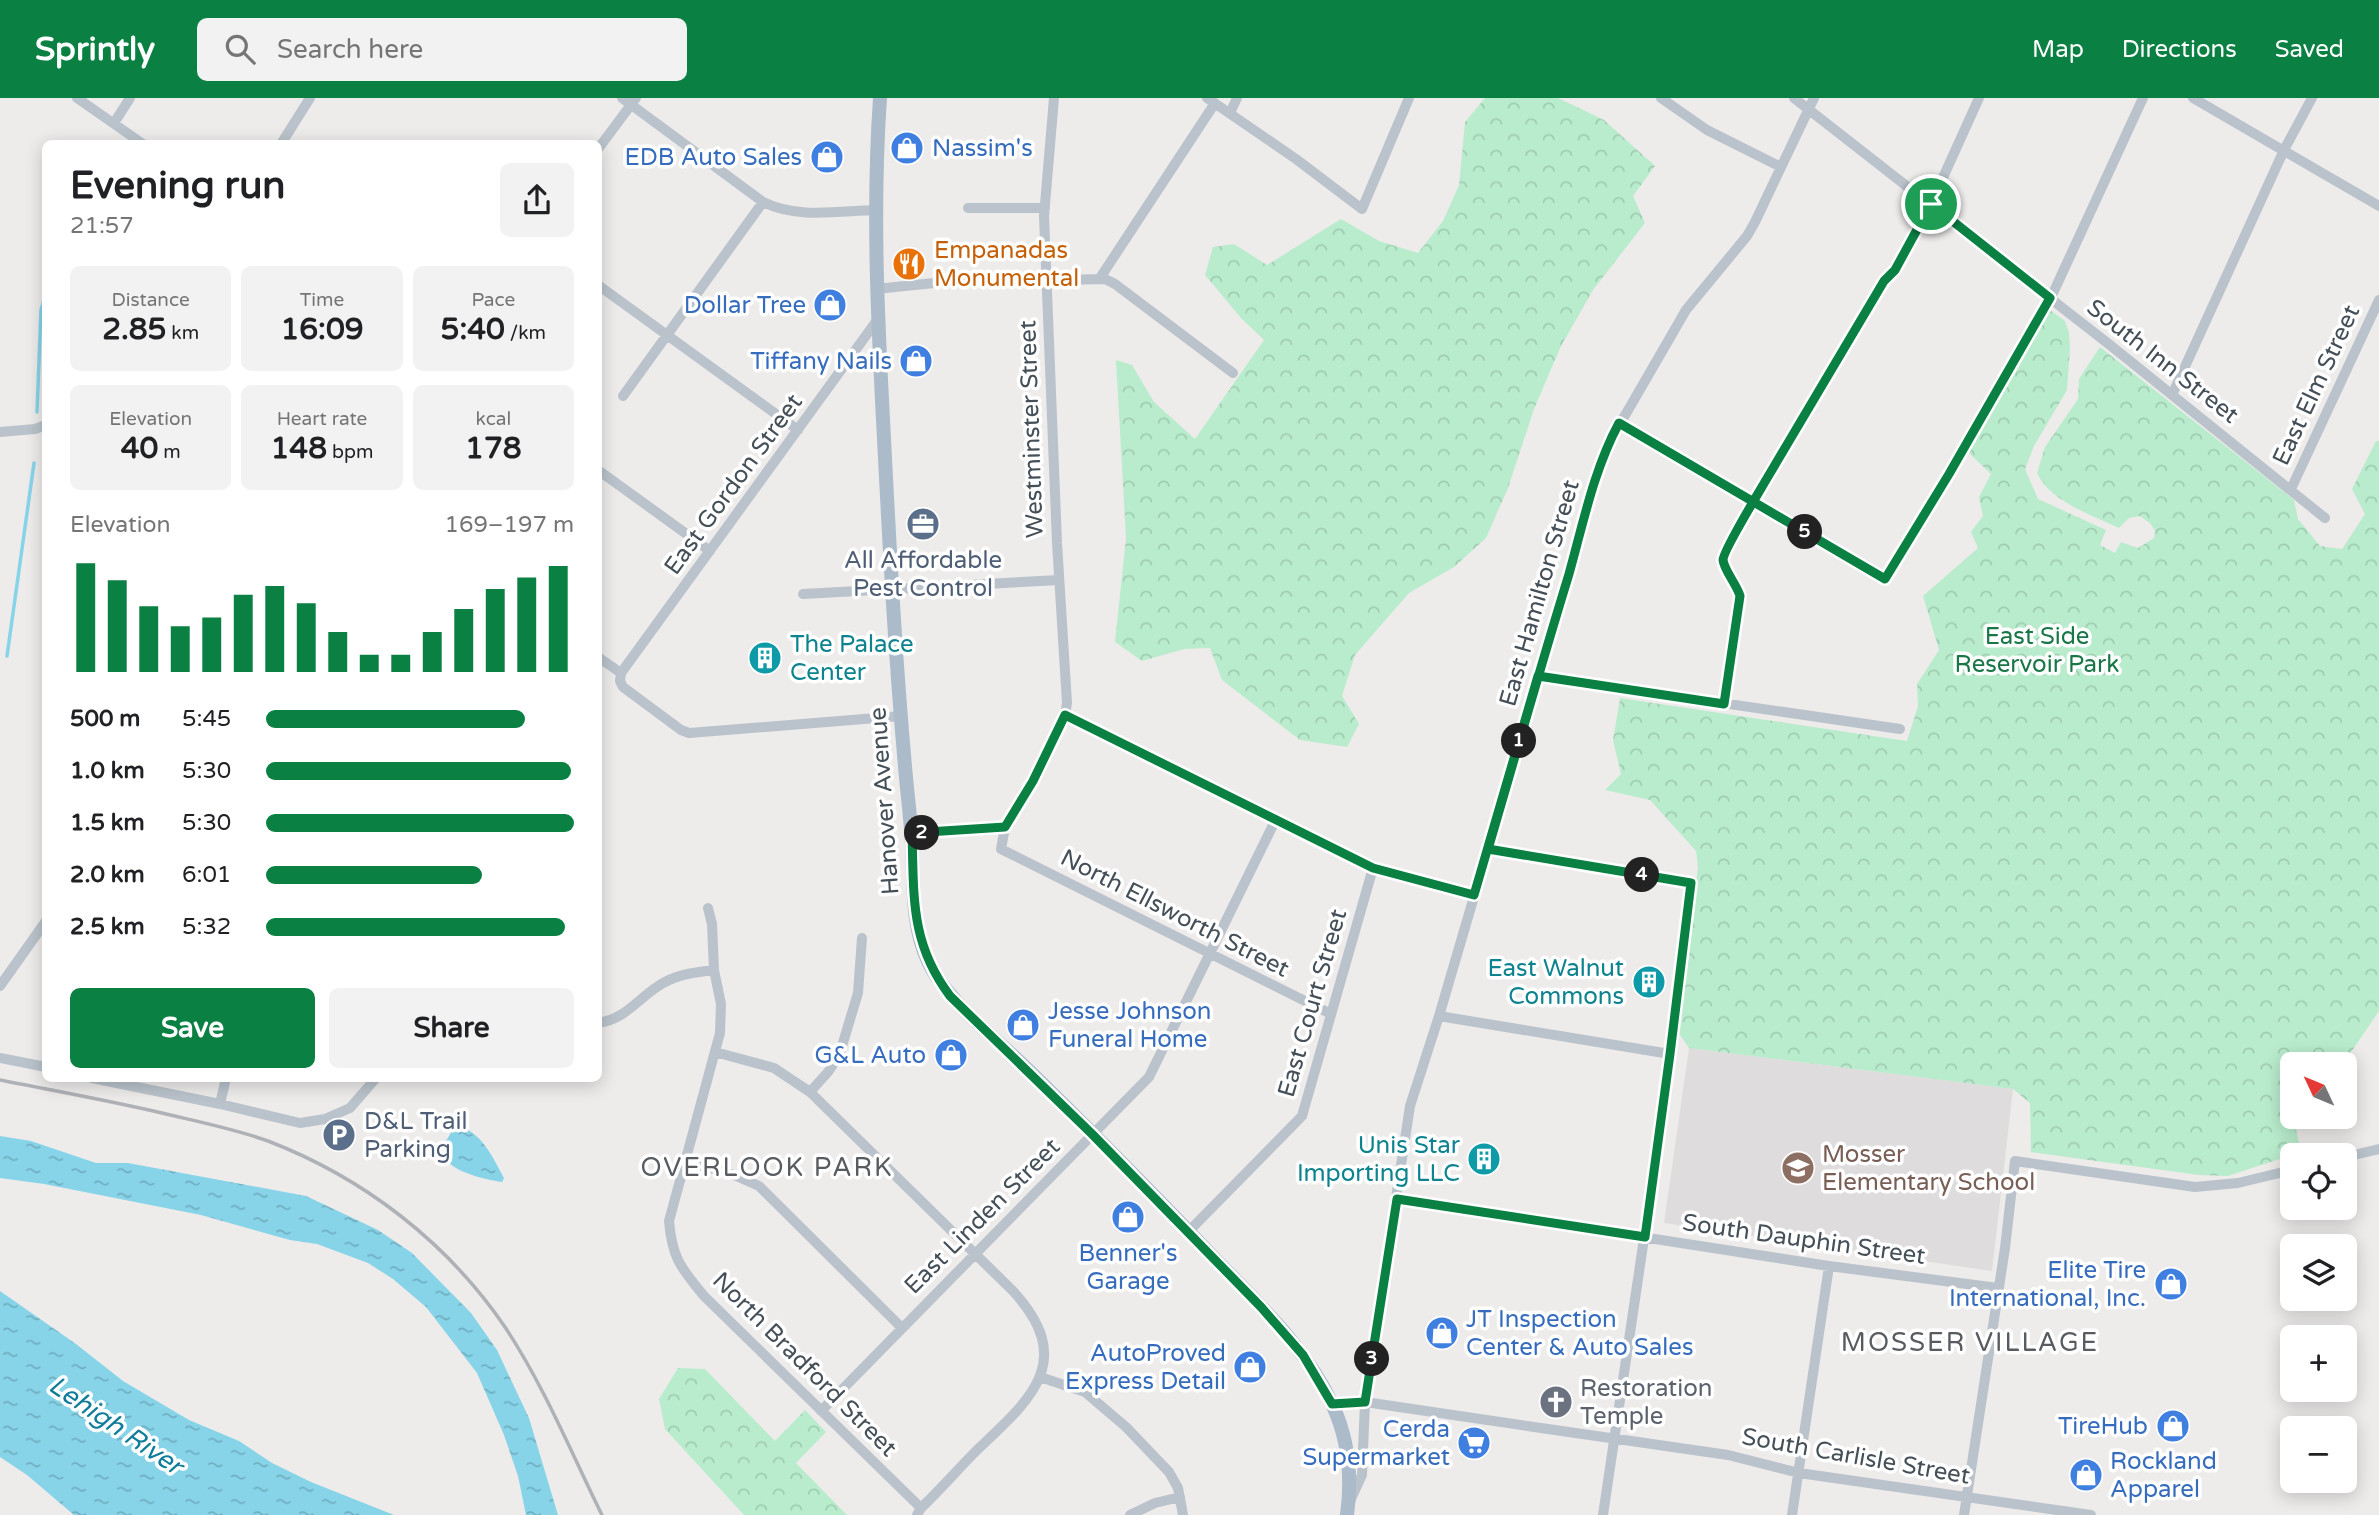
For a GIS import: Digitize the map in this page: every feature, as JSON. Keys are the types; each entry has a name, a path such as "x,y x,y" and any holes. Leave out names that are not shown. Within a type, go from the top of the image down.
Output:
{"main road":[{"name":"Hanover Avenue","path":"880,98 876,289 892,590 912,833 916,920 928,962 950,996 1189,1231 1292,1342 1332,1404 1347,1450 1347,1511"}],"street":[{"path":"76,98 137,140"},
{"path":"114,123 130,98"},
{"path":"284,140 310,98"},
{"name":"Westminster Street","path":"1054,98 1045,208 1046,280 1059,580 1068,703 1065,715"},
{"path":"1230,113 1237,98"},
{"path":"1100,278 1211,101 1296,159 1362,209 1409,98"},
{"path":"1661,98 1707,130 1781,167"},
{"name":"South Inn Street","path":"1794,98 2325,517"},
{"name":"East Hamilton Street","path":"1347,1511 1362,1475 1365,1402 1410,1106 1439,1016 1605,450 1686,310 1747,236 1814,98"},
{"path":"1724,704 1740,596 1738,587 1723,561 1754,501 1884,281 1895,270 1931,204 1979,98"},
{"path":"1619,423 1885,579 2050,298 2143,98"},
{"path":"2193,98 2379,206"},
{"path":"2172,395 2284,150 2312,98"},
{"path":"602,143 629,100 763,202 786,211 799,212 876,209"},
{"path":"623,396 763,202"},
{"path":"968,208 1045,208"},
{"path":"876,289 934,283 1100,278 1115,284 1233,373"},
{"path":"602,288 798,430"},
{"name":"East Elm Street","path":"2291,489 2379,300"},
{"name":"East Gordon Street","path":"621,673 878,319"},
{"path":"2,432 42,426"},
{"path":"602,473 710,551"},
{"path":"803,594 1059,580"},
{"path":"602,660 621,673 620,681 623,687 681,730 689,733 901,716"},
{"path":"1538,676 1900,729"},
{"path":"912,833 1005,827 1033,781 1065,715 1373,868 1474,895"},
{"name":"East Linden Street","path":"821,1411 1149,1076 1276,819"},
{"name":"North Ellsworth Street","path":"1005,827 1001,849 1331,1014"},
{"path":"1488,849 1691,883 1645,1237 1603,1515"},
{"name":"East Court Street","path":"1189,1231 1302,1116 1373,868"},
{"path":"708,908 712,924 714,970 721,1003 720,1033 686,1161 734,1175 759,1186 901,1327"},
{"path":"0,986 40,938"},
{"path":"810,1092 839,1056 858,993 862,939"},
{"path":"602,1022 628,1011 663,982 690,972 714,970"},
{"path":"1439,1016 1670,1054"},
{"path":"715,1052 774,1068 810,1092 1030,1310 1044,1338 1040,1377 1023,1405 919,1511"},
{"path":"0,1058 42,1066"},
{"path":"112,1082 292,1122 325,1119 350,1108 373,1082"},
{"path":"220,1104 225,1082"},
{"path":"2357,1154 2379,1149"},
{"name":"North Bradford Street","path":"686,1161 669,1221 671,1243 679,1266 704,1296 919,1511"},
{"path":"1964,1515 2015,1161 2195,1187 2238,1183 2280,1173"},
{"name":"South Dauphin Street","path":"1397,1199 1829,1266 1998,1288"},
{"path":"1792,1515 1829,1266"},
{"path":"1040,1377 1085,1392 1155,1455 1169,1472 1180,1497 1184,1515"},
{"name":"South Carlisle Street","path":"1332,1404 1365,1402 1728,1455 1799,1473 2091,1515"},
{"path":"1130,1515 1155,1503 1180,1497"}],"shaded area":[{"path":"1689,1048 2013,1089 1992,1271 1664,1223"}],"green space":[{"path":"1485,98 1558,98 1604,120 1655,166 1633,196 1645,223 1593,290 1561,346 1534,409 1508,488 1486,538 1454,567 1409,593 1355,655 1342,696 1359,724 1347,747 1300,740 1222,680 1210,648 1184,649 1142,661 1115,642 1126,538 1116,360 1132,365 1154,402 1195,439 1264,340 1241,318 1205,275 1213,247 1234,244 1267,265 1341,219 1379,241 1418,253 1443,221 1459,185 1465,122"},
{"name":"East Side Reservoir Park","path":"2050,310 2065,321 2069,333 2067,390 2034,446 2025,469 2038,499 2106,530 2100,545 2115,553 2121,542 2138,548 2154,538 2155,531 2150,523 2140,516 2129,518 2119,528 2061,499 2051,492 2037,473 2045,447 2078,399 2079,379 2100,347 2294,500 2298,519 2320,546 2342,549 2365,514 2352,489 2376,441 2379,441 2379,1011 2351,1052 2280,1052 2280,1129 2296,1129 2299,1143 2280,1143 2280,1159 2228,1176 2199,1175 2031,1152 2030,1103 2013,1089 1689,1048 1678,1032 1698,867 1696,851 1650,800 1605,790 1621,774 1613,740 1620,698 1907,741 1918,706 1917,684 1939,650 1923,596 1978,548 1971,532 1983,516 1979,497 1991,474 1967,451"},
{"path":"678,1368 705,1369 775,1441 805,1410 826,1432 796,1463 847,1515 744,1515 665,1429 659,1399"}],"water":[{"path":"456,1125 473,1133 485,1146 504,1178 502,1182 464,1172 448,1161 444,1146"},
{"path":"0,1136 31,1141 96,1163 128,1163 306,1196 378,1230 412,1253 471,1313 497,1350 529,1418 558,1515 526,1515 518,1476 504,1435 477,1373 426,1307 393,1279 368,1263 317,1244 290,1240 201,1215 0,1178"},
{"name":"Lehigh River","path":"0,1291 76,1344 123,1381 189,1420 239,1441 272,1463 311,1482 394,1515 74,1515 27,1475 0,1457"}],"waterway":[{"path":"37,412 42,307"},
{"path":"7,656 34,463"}],"railway":[{"path":"0,1080 145,1109 268,1141 337,1174 401,1216 457,1267 505,1327 545,1396 602,1515"}],"place":[{"name":"Nassim's","path":"907,148"},
{"name":"EDB Auto Sales","path":"827,157"},
{"name":"Empanadas Monumental","path":"909,264"},
{"name":"Dollar Tree","path":"830,305"},
{"name":"Tiffany Nails","path":"916,361"},
{"name":"All Affordable Pest Control","path":"923,524"},
{"name":"The Palace Center","path":"765,658"},
{"name":"East Walnut Commons","path":"1649,982"},
{"name":"Jesse Johnson Funeral Home","path":"1023,1025"},
{"name":"G&L Auto","path":"951,1055"},
{"name":"D&L Trail Parking","path":"339,1135"},
{"name":"Unis Star Importing LLC","path":"1484,1159"},
{"name":"Mosser Elementary School","path":"1798,1168"},
{"name":"Benner's Garage","path":"1128,1217"},
{"name":"Elite Tire International, Inc.","path":"2171,1284"},
{"name":"JT Inspection Center & Auto Sales","path":"1442,1333"},
{"name":"AutoProved Express Detail","path":"1250,1367"},
{"name":"Restoration Temple","path":"1556,1402"},
{"name":"TireHub","path":"2173,1426"},
{"name":"Cerda Supermarket","path":"1474,1443"},
{"name":"Rockland Apparel","path":"2086,1475"}],"district":[{"name":"OVERLOOK PARK","path":"767,1167"},
{"name":"MOSSER VILLAGE","path":"1970,1342"}],"route":[{"path":"1931,204 1895,270 1884,281 1766,480 1754,501 1724,555 1723,561 1738,587 1740,596 1724,704 1538,676 1474,895 1373,868 1065,715 1033,781 1005,827 912,833 914,904 920,939 928,962 950,996 1014,1056 1261,1307 1303,1355 1332,1404 1365,1402 1397,1199 1645,1237 1691,883 1488,849 1538,676 1605,450 1619,423 1754,501 1885,579 2050,298 1931,204"}]}
